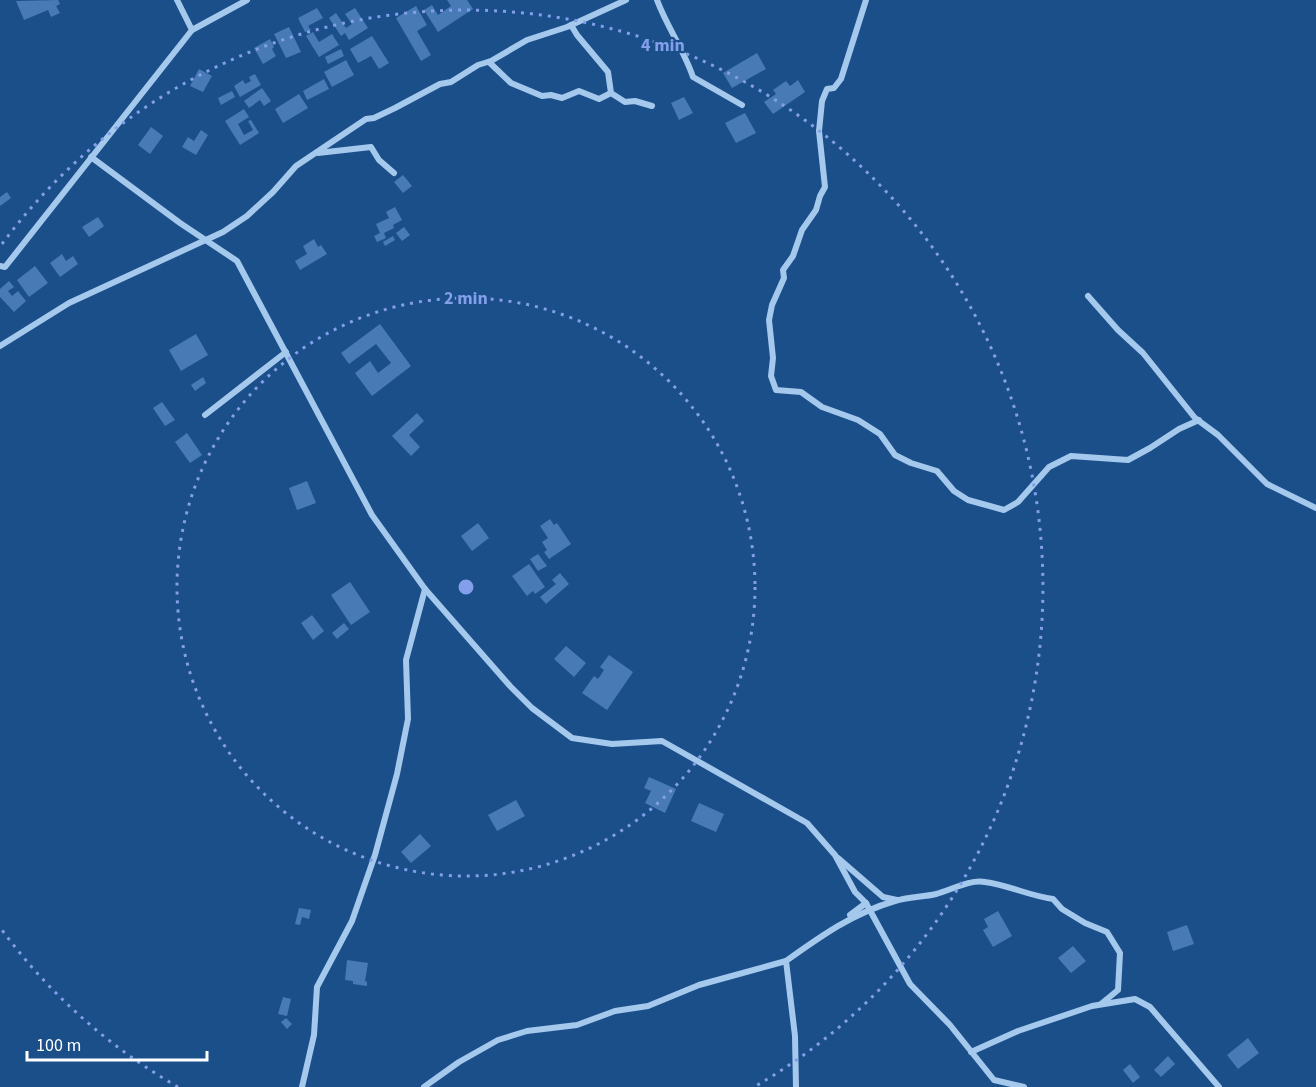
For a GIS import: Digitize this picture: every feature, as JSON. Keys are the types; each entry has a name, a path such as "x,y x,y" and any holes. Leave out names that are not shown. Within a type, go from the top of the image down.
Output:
{"street":[{"path":"177,0 192,30"},
{"path":"0,273 2,266 192,30 247,0"},
{"path":"0,346 69,303 223,232 247,216 273,192 296,165 366,119 385,113 440,84 451,82 478,65 489,62 527,40 571,25 626,0"},
{"path":"657,0 693,77 742,105"},
{"path":"866,0 841,79 834,88 826,89 822,101 819,131 825,187 816,210 802,230 793,256 783,270 784,278 772,305 769,320 773,358 771,376 776,390 801,392 822,407 858,420 880,434 895,455 937,471 954,491 968,500 1004,510 1018,502 1048,467 1071,456 1128,460 1179,429 1199,420"},
{"path":"571,25 608,72 611,93 625,102 635,101 652,106"},
{"path":"489,62 512,83 542,96 551,95 562,98 579,91 599,99 611,93"},
{"path":"314,154 371,147 379,160 394,173"},
{"path":"91,157 180,224 237,261 372,515 425,589 532,708 572,738 612,744 662,741 807,823 835,855 884,897 898,900"},
{"path":"1088,296 1118,330 1143,353 1199,420 1218,435 1267,484 1316,508"},
{"path":"205,415 286,352"},
{"path":"302,1087 314,1035 317,987 352,921 375,855 397,774 408,719 406,660 425,589"},
{"path":"835,855 855,892 868,906 910,984 950,1025 994,1080 1024,1087"},
{"path":"423,1087 459,1062 498,1040 527,1031 577,1025 615,1011 648,1006 699,985 786,961 832,927 868,906 934,894 983,881 1053,899 1062,909 1085,923 1107,932 1120,953 1118,990 1101,1004"},
{"path":"786,961 795,1036 796,1087"},
{"path":"971,1052 1018,1030 1101,1004 1135,999 1150,1007 1220,1087"}],"building":[{"path":"58,0 60,4 56,6 60,13 51,17 48,10 24,20 16,1"},
{"path":"447,0 467,0 473,9 438,32 424,10 432,5 438,15 451,6"},
{"path":"416,6 427,25 417,31 431,55 421,61 396,18"},
{"path":"317,8 323,18 308,26 311,30 305,32 298,18"},
{"path":"355,8 368,28 349,40 345,33 341,36 329,18 336,13 346,28 352,24 345,14"},
{"path":"289,27 301,52 286,58 274,34"},
{"path":"313,32 319,42 332,34 339,45 319,57 306,36"},
{"path":"372,36 389,63 379,69 371,56 358,63 350,49"},
{"path":"270,39 276,56 263,64 254,48"},
{"path":"341,49 344,56 328,64 325,57"},
{"path":"757,53 766,69 732,88 723,73"},
{"path":"346,60 354,75 332,87 324,72"},
{"path":"199,69 212,76 203,92 190,86"},
{"path":"255,74 261,85 240,97 234,86 243,80 245,84 251,81 249,77"},
{"path":"324,79 329,89 307,100 303,91"},
{"path":"798,80 805,92 773,114 764,102 776,94 773,90 786,81 790,86"},
{"path":"262,88 271,101 264,106 260,100 249,108 244,101"},
{"path":"232,91 235,97 221,105 218,98"},
{"path":"299,94 308,108 283,123 275,109"},
{"path":"684,97 693,113 679,120 671,103"},
{"path":"244,109 249,117 238,124 244,135 253,130 248,121 251,120 259,133 240,145 225,121"},
{"path":"745,113 756,133 736,143 725,123"},
{"path":"151,127 163,136 150,154 138,145"},
{"path":"201,130 208,135 196,155 182,147 188,137 194,141"},
{"path":"403,175 412,186 403,193 394,182"},
{"path":"7,192 11,198 0,206 0,197"},
{"path":"395,207 402,220 393,225 394,228 384,233 386,238 377,242 374,236 380,233 376,224 389,218 386,212"},
{"path":"98,217 104,226 89,237 82,227"},
{"path":"404,227 410,235 402,241 396,233"},
{"path":"393,236 395,240 385,246 383,242"},
{"path":"314,239 318,247 321,245 327,254 300,270 295,261 307,254 303,246"},
{"path":"62,254 66,261 73,256 78,264 60,277 50,263"},
{"path":"35,266 48,283 29,297 17,280"},
{"path":"9,281 14,287 8,291 12,296 18,291 26,301 14,312 0,297 0,289"},
{"path":"380,324 411,366 372,396 355,373 370,361 378,373 391,363 376,344 349,364 341,353"},
{"path":"196,334 208,355 181,371 169,350"},
{"path":"203,377 206,383 195,391 191,385"},
{"path":"162,402 175,420 165,426 153,408"},
{"path":"417,413 424,421 409,435 420,447 411,456 392,436"},
{"path":"187,433 202,455 190,463 175,442"},
{"path":"307,481 316,503 297,510 289,488"},
{"path":"550,519 554,525 557,523 571,544 549,559 544,552 547,550 542,542 548,538 540,526"},
{"path":"478,523 489,538 472,551 461,536"},
{"path":"538,554 547,566 538,571 530,559"},
{"path":"529,564 545,587 527,596 512,576"},
{"path":"560,573 569,584 546,604 540,597 556,584 552,580"},
{"path":"350,582 370,612 351,625 331,595"},
{"path":"312,615 324,631 313,640 301,623"},
{"path":"344,623 349,629 337,639 332,633"},
{"path":"566,646 586,663 574,677 554,659"},
{"path":"609,655 633,672 607,710 582,693 594,676 598,679 604,670 600,667"},
{"path":"649,777 676,789 665,813 645,803 651,791 644,788"},
{"path":"516,800 525,816 497,831 488,815"},
{"path":"699,803 724,814 716,832 691,821"},
{"path":"420,834 431,846 411,863 401,852"},
{"path":"299,908 311,910 309,919 302,917 300,925 295,924"},
{"path":"998,911 1012,936 993,947 983,930 988,927 984,919"},
{"path":"1187,925 1194,944 1173,951 1167,932"},
{"path":"1073,946 1086,961 1071,973 1058,958"},
{"path":"347,960 368,963 365,981 367,986 345,980"},
{"path":"283,997 291,999 287,1016 278,1014"},
{"path":"286,1018 292,1024 287,1029 281,1022"},
{"path":"1248,1038 1259,1053 1238,1069 1227,1055"},
{"path":"1168,1056 1175,1064 1161,1077 1154,1070"},
{"path":"1130,1064 1140,1077 1133,1083 1123,1070"}]}
